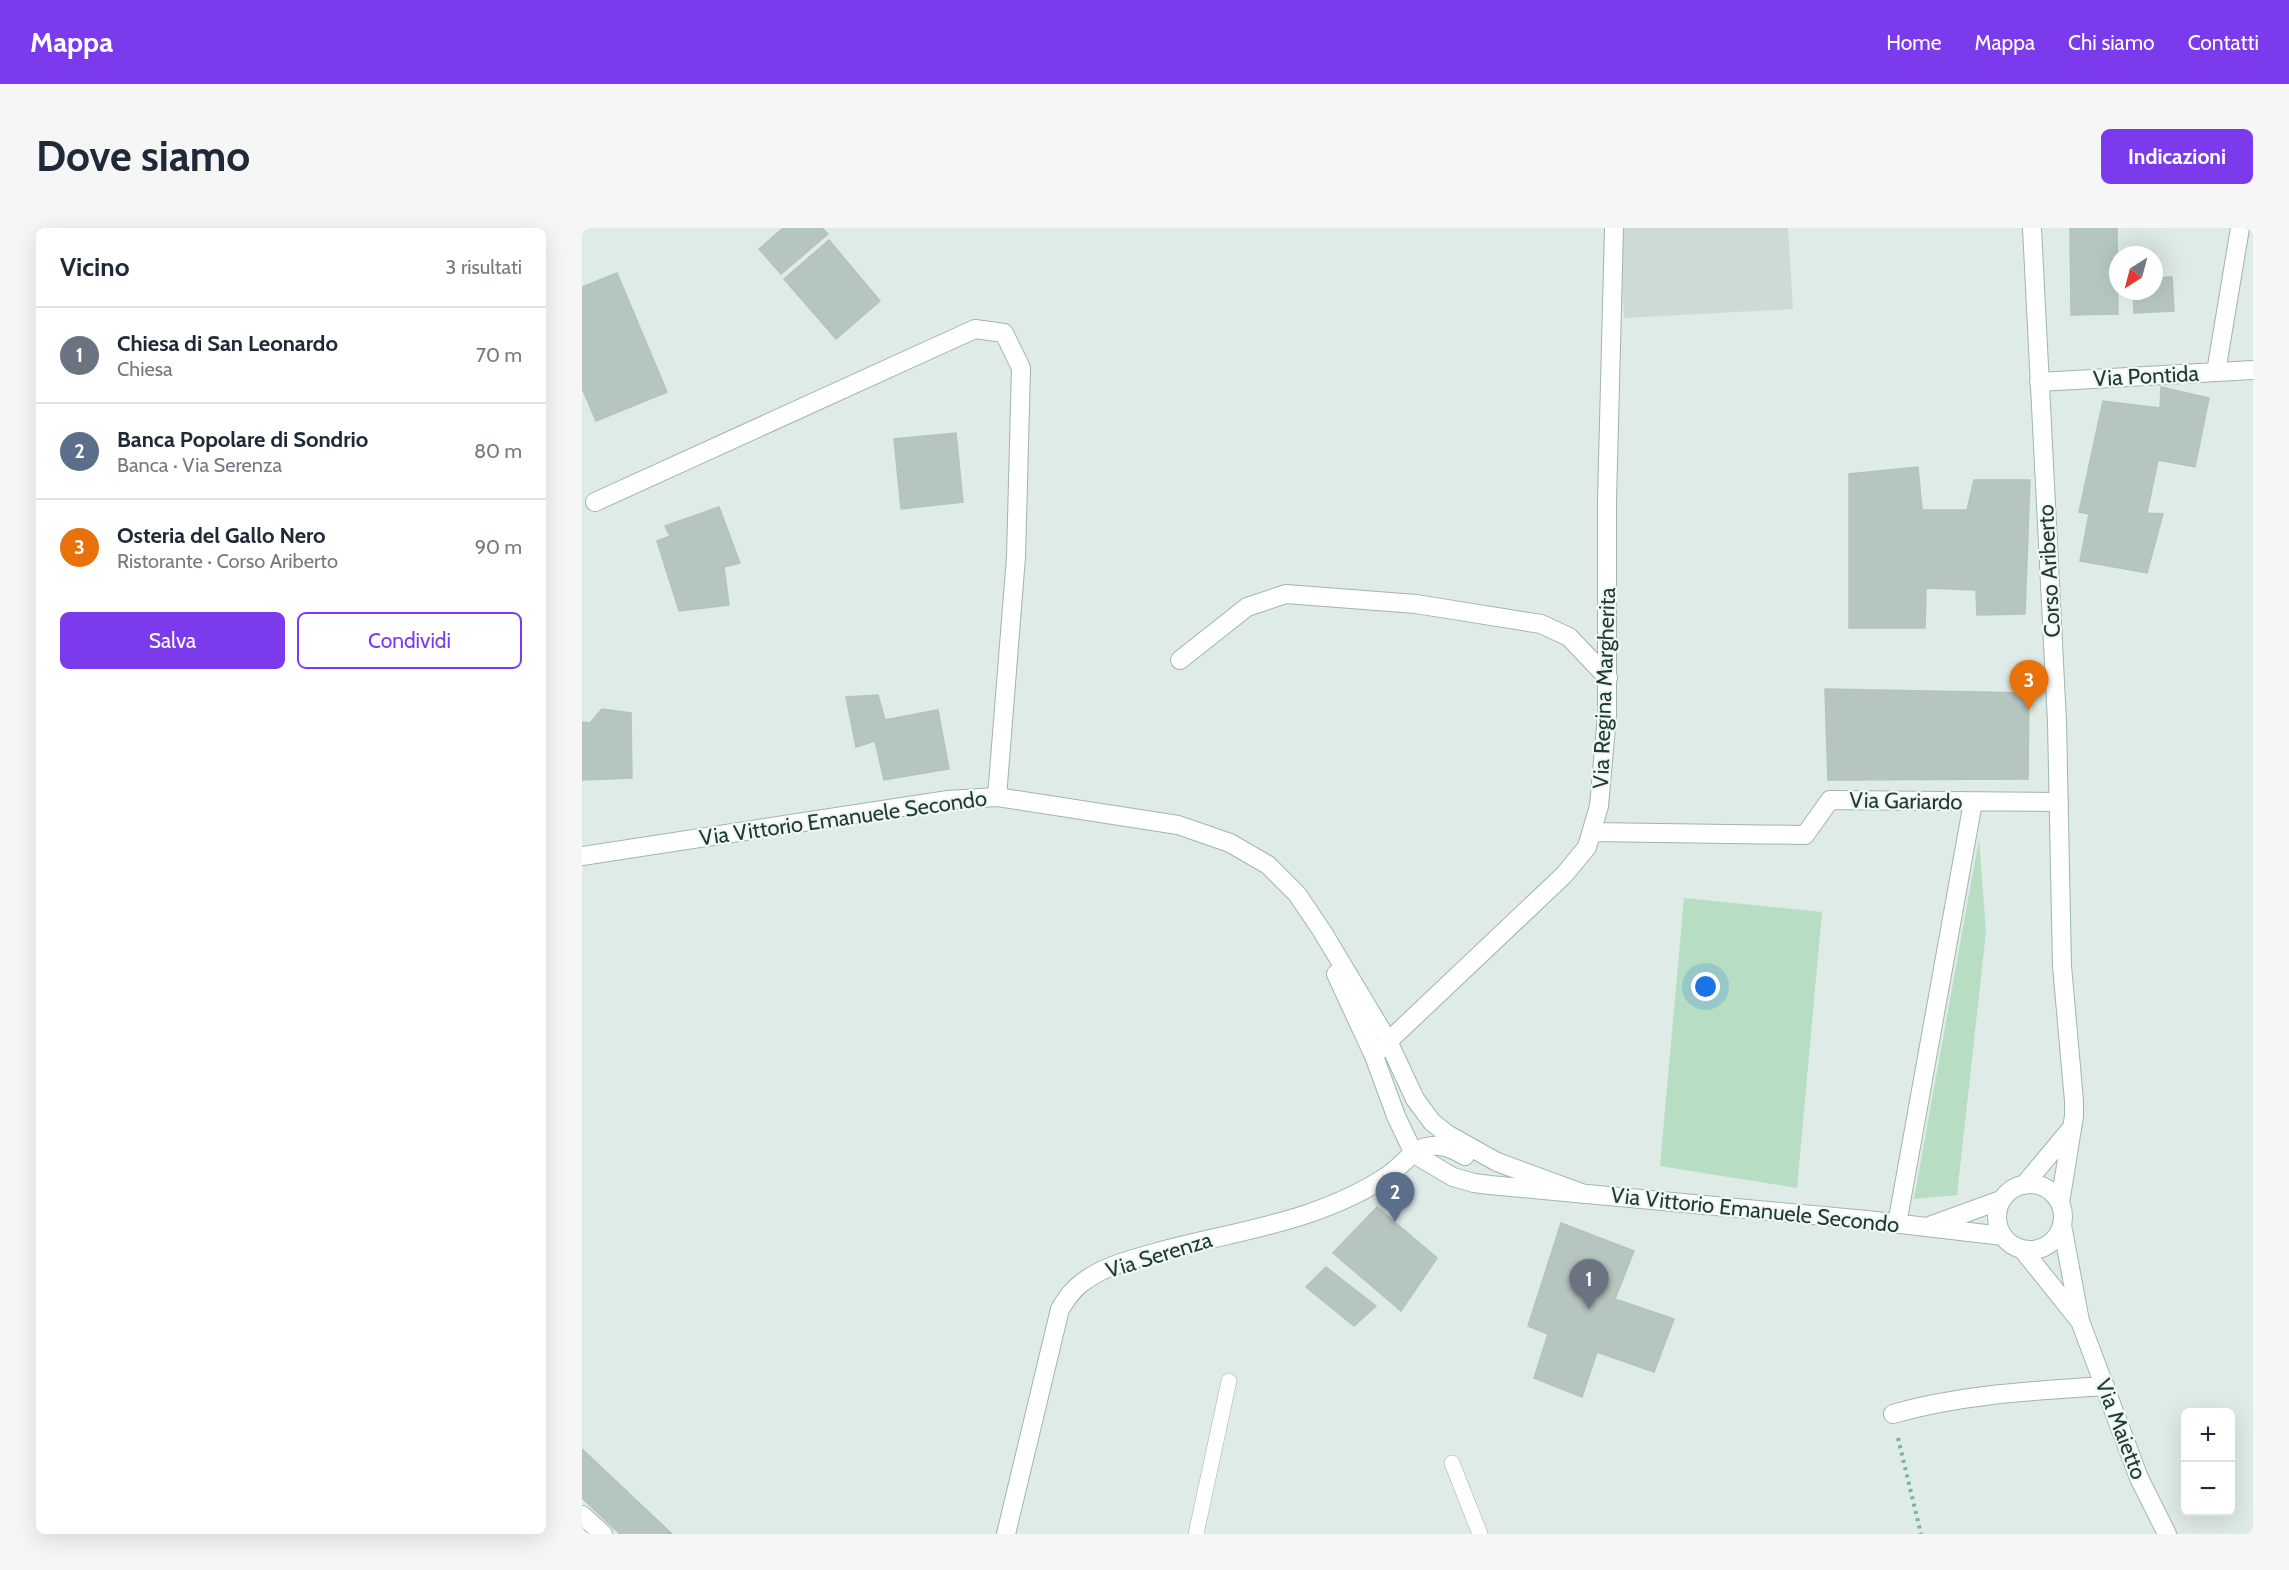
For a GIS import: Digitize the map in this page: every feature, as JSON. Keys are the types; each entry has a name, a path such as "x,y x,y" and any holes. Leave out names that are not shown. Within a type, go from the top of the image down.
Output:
{"street":[{"name":"Via Regina Margherita","path":"1374,1056 1564,875 1587,847 1592,832 1599,806 1607,716 1607,501 1614,228"},
{"name":"Corso Ariberto","path":"2032,228 2057,722 2062,966 2074,1101 2072,1129 2060,1203"},
{"path":"2216,372 2240,228"},
{"path":"595,502 975,329 1004,333 1021,368 1016,557 996,797"},
{"name":"Via Pontida","path":"2039,382 2253,370"},
{"path":"1180,660 1247,607 1286,594 1416,604 1541,624 1569,637 1608,678"},
{"name":"Via Vittorio Emanuele Secondo","path":"582,856 948,800 996,797 1178,825 1230,843 1268,865 1297,894 1388,1041 1415,1099 1432,1122 1489,1158 1584,1194"},
{"name":"Via Gariardo","path":"1592,832 1805,836 1830,800 2059,802"},
{"path":"1897,1224 1973,802"},
{"name":"Via Vittorio Emanuele Secondo","path":"1317,925 1318,933 1374,1056 1396,1116 1414,1154 1444,1172 1474,1183 2002,1236"},
{"path":"2024,1185 2072,1129"},
{"name":"Via Vittorio Emanuele Secondo","path":"1414,1154 1428,1146 1446,1147 1501,1174 1516,1178 1534,1176"},
{"name":"Via Serenza","path":"1006,1534 1060,1309 1069,1294 1083,1281 1117,1263 1278,1223 1331,1205 1363,1191 1391,1173 1414,1154"},
{"path":"2024,1185 2038,1185 2050,1191 2060,1203 2063,1212 2062,1225 2057,1236 2046,1246 2034,1250 2022,1249 2011,1244 2002,1236 1998,1224 1997,1212 2001,1200 2013,1189 2024,1185"},
{"name":"Via Vittorio Emanuele Secondo","path":"1927,1227 2001,1200"},
{"name":"Via Maietto","path":"2062,1225 2080,1321 2139,1478 2167,1534"},
{"name":"Via Maietto","path":"2022,1249 2080,1321"},
{"path":"1893,1414 1920,1406 2015,1392 2105,1386"},
{"path":"582,1515 603,1534"}],"lane":[{"path":"1196,1534 1228,1381"},
{"path":"1452,1463 1479,1534"}],"path":[{"path":"1893,1414 1921,1534"}],"shaded area":[{"path":"1619,228 1788,228 1793,309 1624,318"}],"green space":[{"path":"1979,839 1986,932 1957,1195 1914,1199"},
{"path":"1684,898 1822,912 1797,1188 1660,1166"}],"building":[{"path":"783,228 822,228 828,234 781,274 759,249"},
{"path":"2070,228 2117,228 2117,246 2109,246 2109,300 2118,300 2118,314 2071,315"},
{"path":"829,240 880,301 836,339 784,279"},
{"path":"617,273 667,392 596,421 582,388 582,287"},
{"path":"2172,277 2174,311 2134,313 2133,300 2163,300 2163,278"},
{"path":"2161,387 2209,398 2195,467 2158,460 2147,513 2163,514 2147,573 2080,561 2089,514 2079,512 2103,401 2160,408"},
{"path":"956,433 963,502 901,509 894,439"},
{"path":"1918,467 1922,510 1967,510 1974,480 2030,480 2025,614 1977,615 1976,590 1926,588 1925,628 1849,628 1849,474"},
{"path":"719,507 740,563 724,567 729,605 679,611 657,541 670,536 665,526"},
{"path":"1825,689 2029,693 2028,779 1828,780"},
{"path":"878,695 885,720 938,710 949,769 884,780 875,741 856,747 846,697"},
{"path":"602,709 631,713 632,778 582,780 582,722 590,723"},
{"path":"1377,1207 1437,1258 1401,1311 1333,1253"},
{"path":"1561,1223 1634,1251 1615,1299 1674,1319 1654,1372 1597,1352 1582,1397 1534,1378 1548,1334 1528,1326"},
{"path":"1326,1267 1376,1306 1354,1326 1306,1287"},
{"path":"582,1449 672,1534 620,1534 582,1498"}],"place":[{"name":"Osteria del Gallo Nero","path":"2029,710"},
{"name":"Banca Popolare di Sondrio","path":"1395,1222"},
{"name":"Chiesa di San Leonardo","path":"1589,1309"}]}
